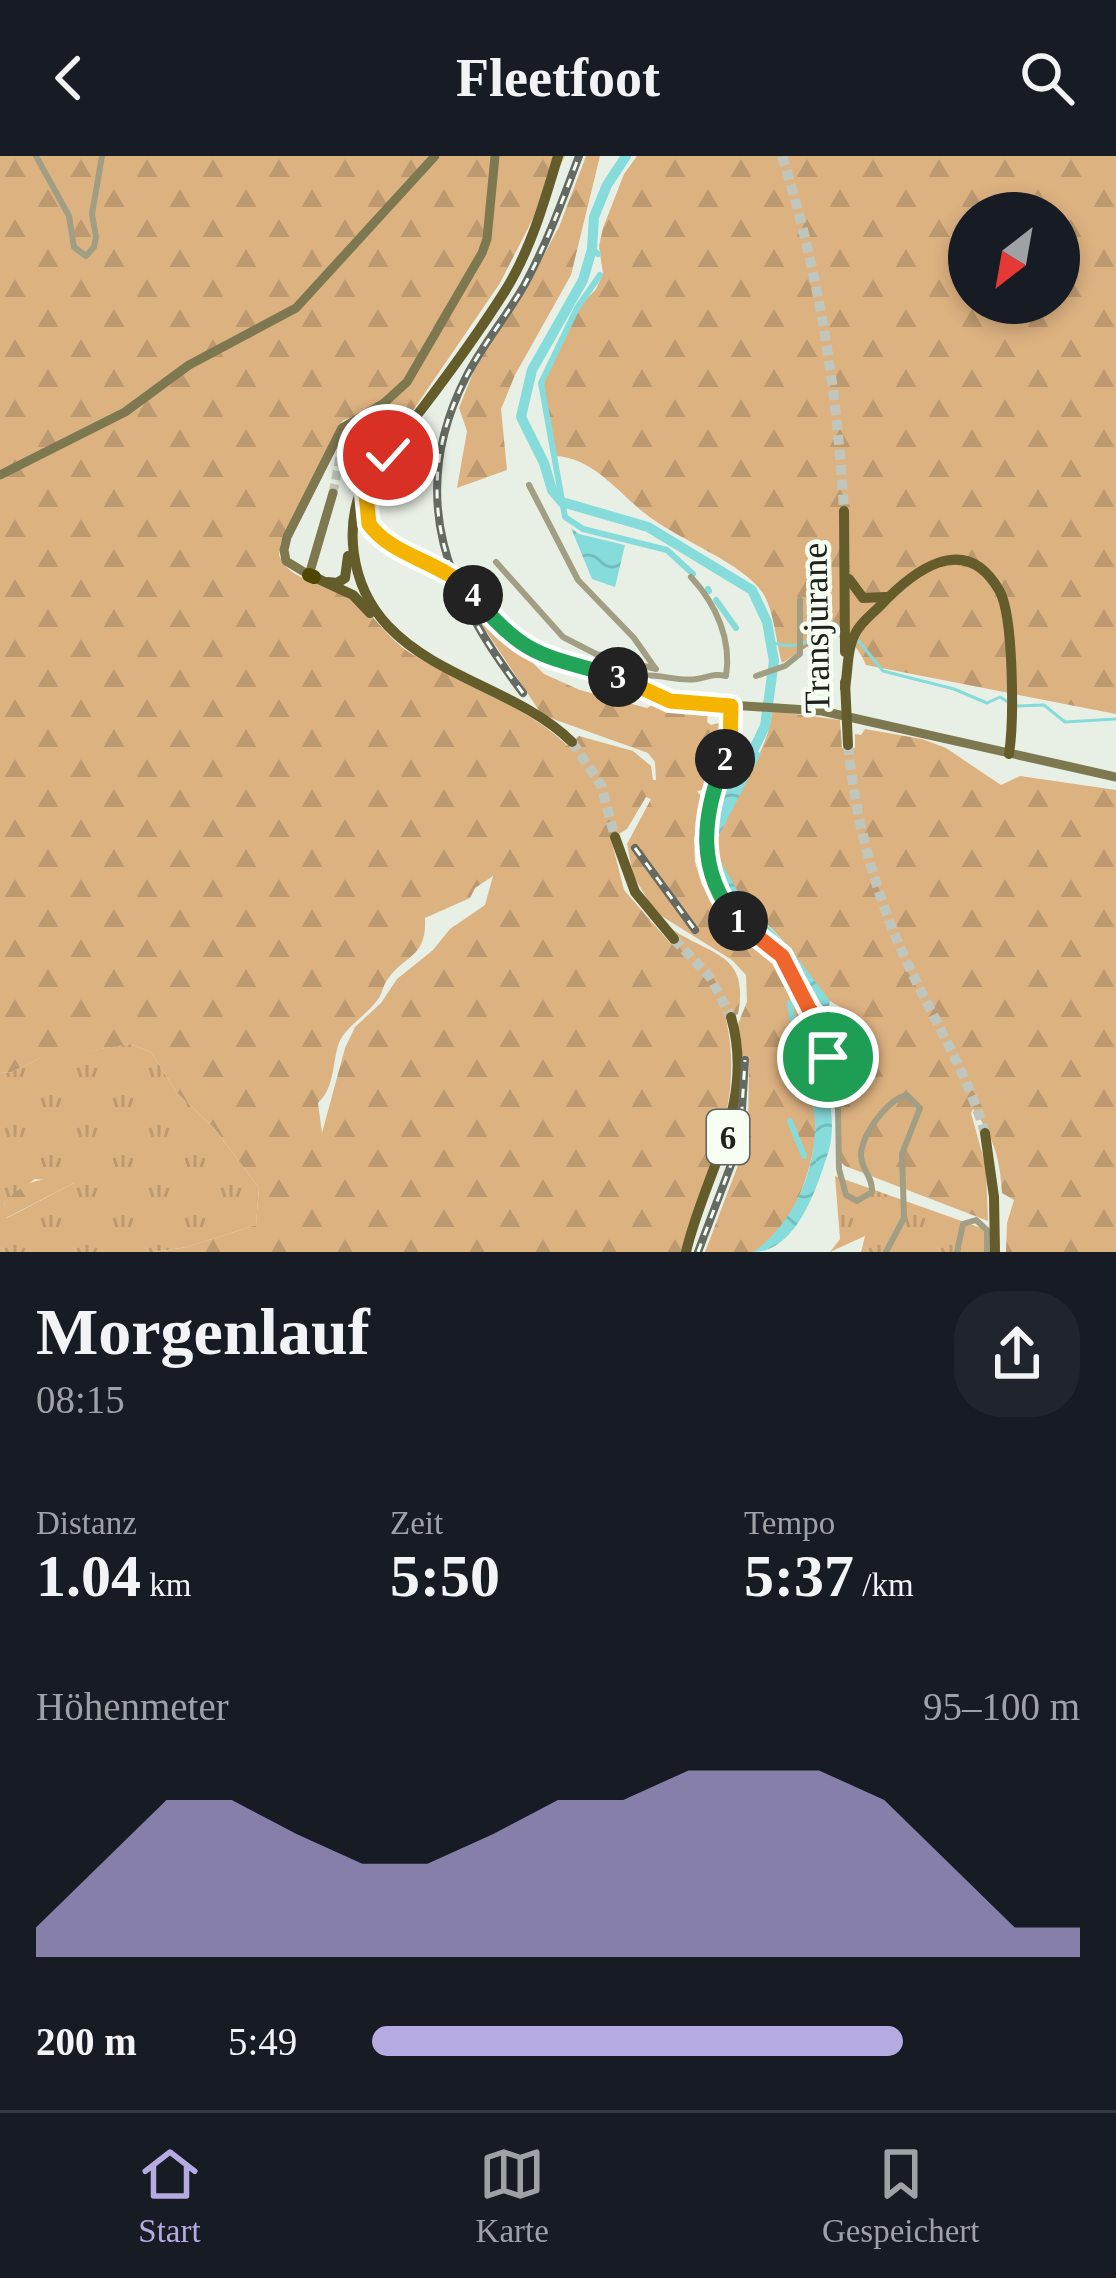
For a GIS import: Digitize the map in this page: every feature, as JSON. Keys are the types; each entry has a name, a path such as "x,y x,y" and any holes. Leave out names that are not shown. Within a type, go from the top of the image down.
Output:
{"main road":[{"path":"397,635 353,574 355,512 364,484 386,445 442,382 514,276 558,156"},
{"name":"Transjurane","path":"844,511 848,742"},
{"path":"844,561 859,595 872,600 888,596"},
{"path":"845,688 855,634 888,596 927,565 961,562 990,577 1006,607 1009,754"},
{"path":"312,576 337,583 353,574"},
{"path":"312,576 357,598 381,626 428,657 552,725 572,742"},
{"path":"615,837 635,892 674,938"},
{"name":"6","path":"686,1252 733,1116 737,1049 731,1017"},
{"path":"985,1133 994,1197 991,1252"}],"street":[{"path":"35,156 69,216 74,248 86,256 94,247 92,214 102,156"},
{"path":"0,475 106,422 189,365 296,308 435,156"},
{"path":"333,493 312,576 286,561 287,537 339,432 392,398 407,382 482,253 488,239 495,156"},
{"path":"386,445 380,472 366,494 369,524 381,537 457,578 498,624 525,646 561,664 628,681 676,702 822,711 1116,777"},
{"path":"529,485 578,580 664,675"},
{"path":"496,562 563,637 596,654 655,668"},
{"path":"628,681 639,676 726,676 728,653 721,623 692,577"},
{"path":"756,676 798,657 800,600"},
{"path":"734,706 730,750 706,820 706,856 729,908 745,928 782,956 815,1015 826,1024 845,1195 857,1201 872,1192 861,1153 886,1109 907,1095 920,1108 902,1154 904,1218 886,1252"},
{"path":"957,1252 962,1224 976,1220 987,1230 991,1252"}],"green space":[{"path":"0,156 565,156 500,283 403,425 392,438 374,425 364,426 379,411 343,420 281,542 279,555 300,577 358,603 417,657 515,708 568,746 579,736 633,751 651,766 653,780 655,762 648,753 542,715 470,607 474,605 544,674 580,690 647,708 658,702 708,712 711,725 719,723 719,718 727,719 725,734 730,740 714,774 709,775 712,788 697,791 704,800 708,798 703,834 694,837 695,862 702,885 743,930 779,957 789,980 787,992 799,999 804,1020 811,1025 803,1061 816,1132 800,1194 779,1232 752,1252 705,1252 748,1130 749,1060 742,1060 738,1024 747,1002 746,975 732,960 655,912 633,875 627,844 651,799 646,797 627,829 611,839 624,890 670,943 673,930 725,960 738,979 740,994 738,1014 726,1019 731,1080 721,1137 681,1252 154,1252 187,1247 256,1225 259,1188 215,1129 177,1093 151,1052 131,1044 88,1051 65,1071 40,1058 0,1073","holes":["493,876 485,905 450,929 355,1027 322,1133 318,1103 329,1086 340,1040 419,948 425,918 470,898 475,888"]},
{"path":"586,156 600,156 571,275 501,409 507,470 457,488 467,431 459,408 476,365 559,227"},
{"path":"637,156 1116,156 1116,714 866,665 858,650 839,637 818,641 782,663 769,607 753,582 654,520 596,471 555,456 542,398 546,372 578,308 603,274 599,246 624,174"},
{"path":"772,711 840,720 842,748 855,748 855,734 865,729 922,739 946,748 1001,785 1020,776 1116,790 1116,1252 1006,1252 1014,1200 1002,1193 995,1149 973,1109 986,1167 988,1221 845,1166 838,1159 837,1117 826,1078 819,1073 823,1026 825,1066 831,1066 841,1057 855,1014 818,989 785,943 729,881 717,852 723,821 763,745"},
{"path":"131,1044 151,1052 177,1093 215,1129 259,1188 256,1225 187,1247 154,1252 0,1252 0,1073 40,1058","holes":["35,1179 74,1183 7,1218 4,1203"]},
{"path":"66,1171 74,1173 74,1183 6,1218 4,1203 17,1191 35,1181 59,1179"},
{"path":"835,1176 987,1230 988,1252 861,1252 865,1236 830,1252 840,1239"}],"water":[{"path":"571,528 625,545 615,587 592,579"},
{"path":"746,741 761,754 717,839 717,855 744,902 789,947 830,1001 818,1065 819,1073 826,1077 832,1125 828,1153 803,1215 782,1241 753,1252 780,1227 806,1178 815,1122 802,1058 821,1005 808,981 733,897 719,874 712,848 714,818"}],"waterway":[{"path":"626,156 594,217 583,280 532,370 521,417 552,490 562,502 648,527 752,590 767,622 774,661 765,726 749,759"},
{"path":"592,249 598,254"},
{"path":"600,275 577,308 541,383 565,517 583,529 667,550 693,574"},
{"path":"716,600 736,628"},
{"path":"774,643 801,644 842,633"},
{"path":"856,638 883,671 954,689 987,703 1000,697 1008,702"},
{"path":"1017,706 1044,705 1065,722 1116,719"},
{"path":"783,1075 795,1037 790,1003"},
{"path":"790,1121 804,1156"}],"tunnel":[{"path":"782,156 824,332 844,511"},
{"path":"333,493 348,437 368,431 386,444"},
{"path":"572,742 601,785 615,837"},
{"path":"848,745 861,826 884,907 985,1133"},
{"path":"674,939 710,977 731,1017"}],"railway":[{"path":"523,693 474,619 456,582 437,504 439,463 448,421 466,377 533,268 579,156"},
{"path":"635,848 695,930"},
{"path":"698,1252 740,1141 745,1060"}],"route":[{"path":"388,455 366,494 369,524 386,541 457,578 518,642 561,664 621,677 670,701 731,706 730,750 708,809 706,856 732,914 782,956 803,1000 826,1024 828,1057"}]}
